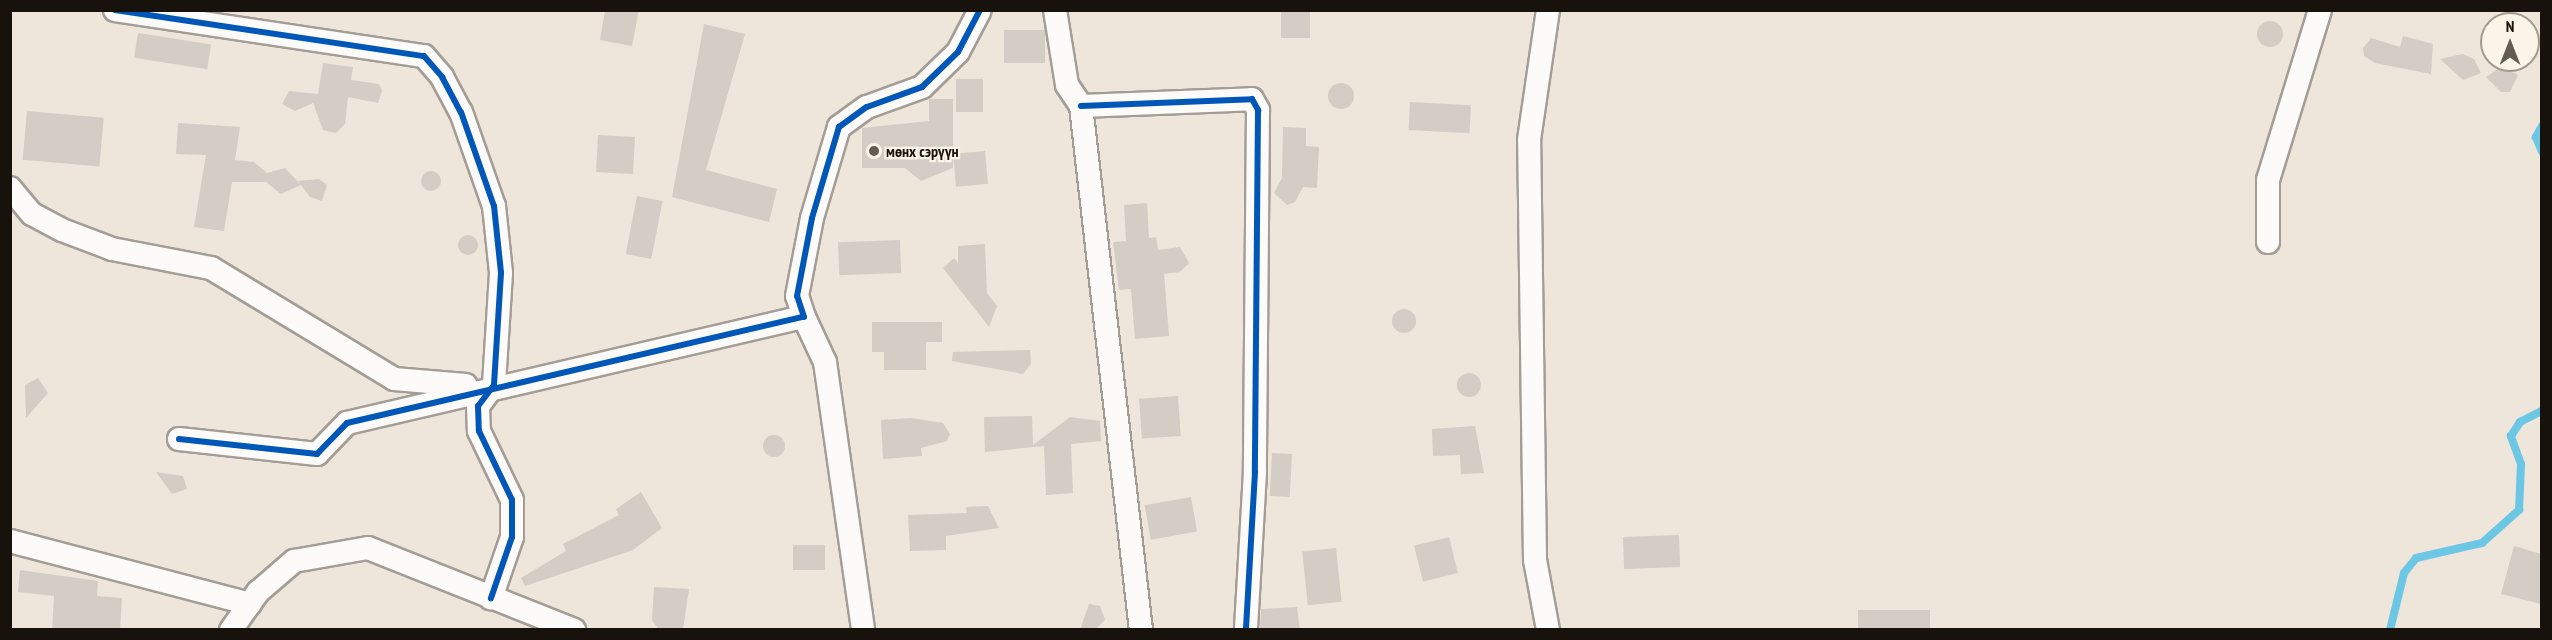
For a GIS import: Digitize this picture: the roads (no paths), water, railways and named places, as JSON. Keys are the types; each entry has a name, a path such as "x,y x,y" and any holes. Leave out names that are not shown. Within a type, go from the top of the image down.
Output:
{"street":[{"path":"115,10 424,56 461,112 494,206 501,273 495,385 478,406 479,431 512,500 512,537 491,598"},
{"path":"863,630 825,362 804,317 798,296 812,218 839,127 867,107 922,87 958,52 980,10"},
{"path":"1055,10 1067,85 1081,106 1141,630"},
{"path":"1548,10 1529,140 1535,560 1548,630"},
{"path":"2268,242 2268,180 2320,10"},
{"path":"1081,106 1252,99 1258,110 1255,472 1246,630"},
{"path":"10,188 32,214 62,230 112,249 211,268 394,379 495,385"},
{"path":"179,439 317,454 347,423 495,385 804,317"},
{"path":"10,541 250,604"},
{"path":"231,630 250,604 294,561 368,548 574,630"}],"waterway":[{"path":"2542,126 2536,137 2542,152"},
{"path":"2390,630 2404,573 2416,558 2482,543 2519,510 2521,464 2511,436 2520,422 2542,411"}],"place":[{"name":"мөнх сэрүүн","path":"874,151"}]}
